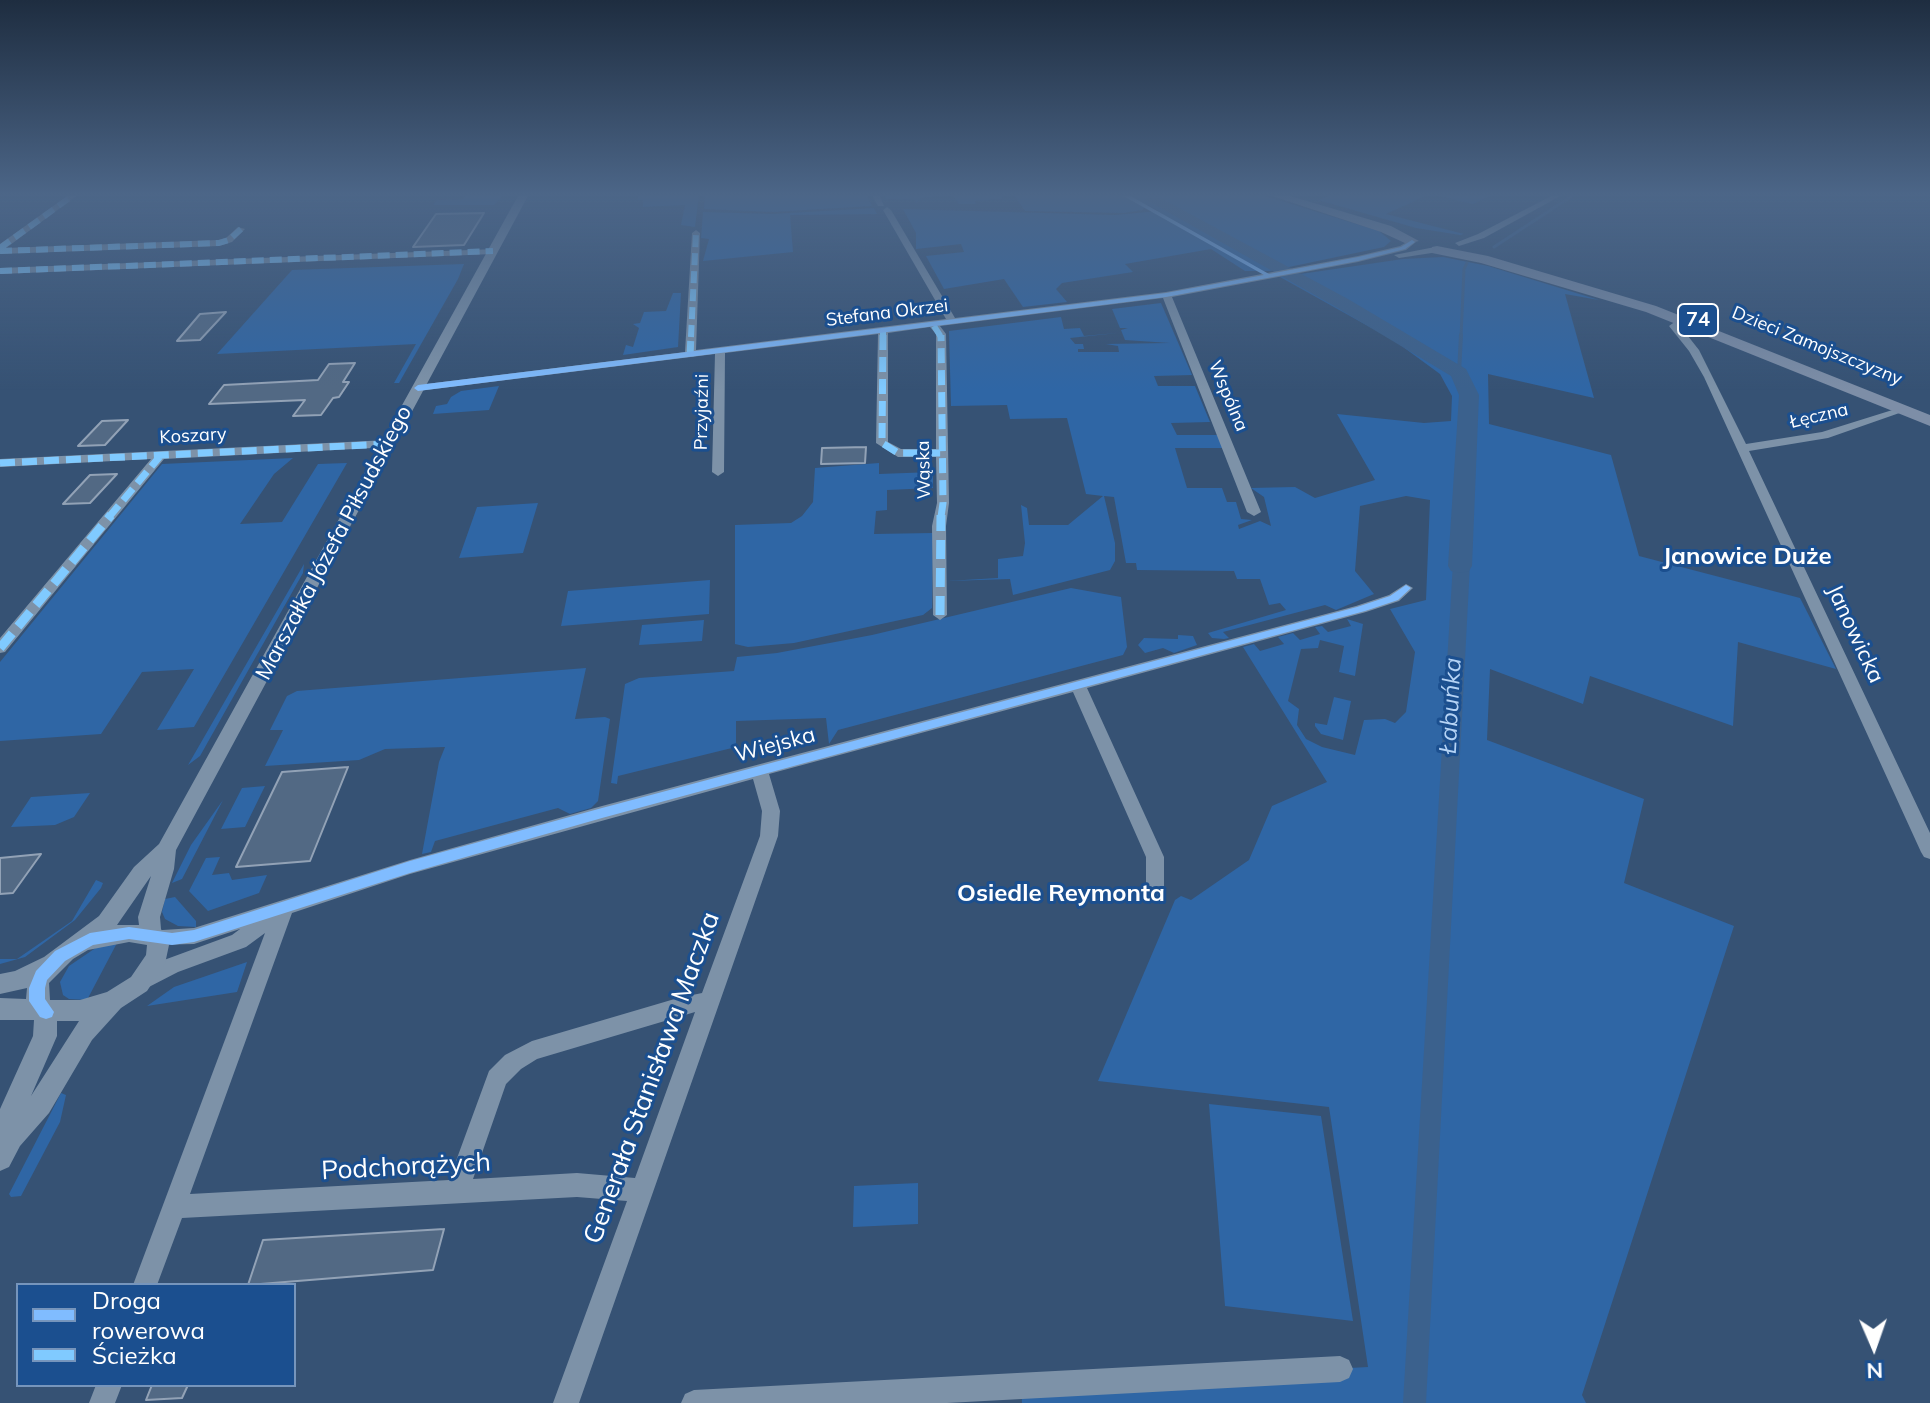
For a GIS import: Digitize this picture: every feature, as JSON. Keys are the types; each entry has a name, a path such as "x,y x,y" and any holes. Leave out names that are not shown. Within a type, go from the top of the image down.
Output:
{"main road":[{"name":"Dzieci Zamojszczyzny","path":"1480,259 1683,318 1930,421"},
{"name":"Dzieci Zamojszczyzny","path":"1510,259 1683,318 1930,413"}],"street":[{"path":"0,278 368,259"},
{"name":"Marszałka Józefa Piłsudskiego","path":"0,984 19,981 51,964 107,922 141,873 166,850 488,259"},
{"path":"690,356 695,259"},
{"path":"915,259 953,323"},
{"name":"Stefana Okrzei","path":"418,388 1166,295 1355,259"},
{"path":"0,271 293,263"},
{"name":"Wspólna","path":"1166,295 1254,512"},
{"name":"Janowicka","path":"1683,318 1674,326 1698,357 1743,448 1930,852"},
{"name":"Wąska","path":"934,326 941,334 943,453 939,526 940,615"},
{"path":"883,332 882,443 898,453 943,453"},
{"name":"Przyjaźni","path":"718,472 720,352"},
{"name":"Łęczna","path":"1743,448 1824,435 1902,410"},
{"name":"Koszary","path":"0,463 388,444"},
{"path":"0,648 161,455"},
{"name":"Wiejska","path":"154,937 194,936 410,867 1361,609 1394,598 1406,588"},
{"path":"1078,685 1155,857 1155,892"},
{"name":"Generała Stanisława Maczka","path":"566,1403 769,836 771,811 759,770"},
{"name":"Marszałka Józefa Piłsudskiego","path":"135,988 157,957 158,945 149,917 164,869 166,850"},
{"path":"146,1283 284,908"},
{"name":"Wiejska","path":"135,988 171,966 239,941 284,908"},
{"path":"82,942 122,933 154,937"},
{"path":"46,1012 38,1005 37,988 51,964"},
{"path":"0,1009 46,1012 88,1010 135,988"},
{"path":"6,1148 40,1104 84,1032 97,1017 135,988"},
{"path":"456,1193 497,1078 513,1062 532,1051 678,1007 700,1002 710,1004"},
{"path":"6,1148 12,1110 45,1036 46,1012"},
{"name":"Podchorążych","path":"173,1207 590,1185 643,1190"},
{"path":"694,1403 1340,1369"}],"shaded area":[{"path":"928,259 1151,259 1125,264 1133,272 1062,283 1056,289 1067,302 1023,307 1004,279 944,289"},
{"path":"1227,259 1325,259 1270,271 1245,271"},
{"path":"1400,259 1455,259 1488,266 1599,300 1565,294 1594,398 1488,374 1489,424 1611,455 1639,556 1800,598 1836,669 1738,642 1733,726 1590,676 1583,704 1490,669 1487,740 1644,799 1624,883 1734,926 1582,1395 1586,1403 1022,1403 1021,1386 1368,1367 1329,1107 1098,1081 1175,900 1181,896 1191,900 1249,860 1272,806 1327,782 1243,647 1254,644 1260,651 1284,644 1278,637 1293,633 1300,640 1320,634 1315,627 1322,626 1328,632 1351,626 1347,619 1363,624 1355,676 1339,672 1344,646 1320,640 1318,648 1301,649 1288,701 1299,709 1297,725 1306,739 1322,747 1355,755 1364,720 1385,719 1395,723 1406,712 1415,652 1390,609 1426,600 1430,500 1406,496 1360,506 1355,571 1374,594 1336,610 1325,605 1223,632 1229,638 1224,639 1212,638 1208,633 1286,610 1280,603 1269,605 1260,579 1237,579 1234,571 1137,570 1136,563 1126,563 1114,497 1104,496 1115,543 1115,561 1110,570 1013,595 1010,579 947,581 998,578 998,559 1023,556 1025,543 1021,505 1027,508 1029,525 1068,525 1103,496 1086,494 1067,418 1010,419 1007,405 951,406 949,331 1061,317 1064,329 1080,328 1084,336 1117,333 1070,338 1075,344 1083,344 1084,349 1078,349 1078,352 1119,352 1118,346 1106,344 1170,343 1125,340 1121,330 1128,328 1120,328 1112,309 1161,303 1192,375 1154,376 1158,386 1195,386 1210,422 1171,423 1177,435 1219,435 1223,448 1175,448 1187,488 1222,488 1227,502 1236,502 1241,519 1252,520 1238,525 1239,529 1260,521 1271,526 1264,497 1251,488 1295,487 1315,498 1375,480 1337,414 1424,423 1451,421 1452,396 1440,374 1395,341 1280,277"},
{"path":"464,264 399,383 394,383 416,344 217,354 292,270"},
{"path":"673,293 681,293 678,347 623,355 626,345 633,347 639,328 633,324 640,323 644,312 666,311"},
{"path":"499,386 489,410 433,414 436,406 447,404 451,397 461,391"},
{"path":"293,458 274,474 240,524 282,522 318,464 347,463 194,727 157,730 194,669 142,672 101,734 0,741 0,662 162,464"},
{"path":"879,463 879,474 933,472 933,488 887,490 887,510 876,511 874,534 933,533 932,608 923,615 794,643 748,647 735,644 735,525 791,523 802,516 813,502 815,468"},
{"path":"538,503 523,553 459,558 477,507"},
{"path":"304,564 303,573 200,756 188,765"},
{"path":"710,580 709,614 561,626 568,591"},
{"path":"1071,588 1121,597 1127,647 1123,655 838,730 829,744 826,718 736,721 736,747 618,776 617,784 611,783 625,684 639,678 734,671 737,657 777,653 872,635"},
{"path":"704,620 702,641 639,645 642,625"},
{"path":"1178,635 1193,636 1197,645 1174,653 1163,648 1145,653 1138,645 1144,638 1178,639"},
{"path":"586,668 575,719 610,719 598,801 591,808 570,814 558,808 435,841 431,852 422,854 439,762 445,747 385,749 359,760 265,766 283,730 270,730 287,696 297,691"},
{"path":"1334,697 1351,701 1343,740 1321,734 1315,726 1315,723 1327,725"},
{"path":"265,786 245,827 221,829 242,788"},
{"path":"90,793 74,817 55,825 11,827 31,797"},
{"path":"223,800 182,879 172,883 191,845"},
{"path":"220,857 212,875 229,873 232,880 267,875 259,893 208,911 189,891 206,858"},
{"path":"96,880 103,883 101,888 75,920 25,957 0,964 0,959 17,959 72,921"},
{"path":"175,897 196,921 196,927 178,926 165,919 162,912 165,899"},
{"path":"117,943 87,1000 69,999 63,995 60,982 69,966 97,947"},
{"path":"247,962 237,992 147,1006 174,987"},
{"path":"61,1093 66,1095 60,1122 21,1196 11,1197 9,1194"},
{"path":"1209,1104 1321,1116 1353,1321 1225,1306"},
{"path":"918,1183 918,1224 853,1227 854,1186"}],"water":[{"path":"1455,529 1470,531 1471,545 1426,1403 1403,1403"}],"building":[{"path":"226,312 200,340 177,341 200,314"},
{"path":"355,363 343,382 349,382 321,415 293,416 305,400 209,404 224,385 318,380 329,364"},
{"path":"128,420 105,445 78,446 102,421"},
{"path":"866,447 865,463 821,464 822,448"},
{"path":"117,474 90,503 63,504 90,475"},
{"path":"348,767 310,861 236,867 282,772"},
{"path":"41,854 13,893 0,894 0,858"},
{"path":"444,1229 433,1270 249,1283 263,1240"},
{"path":"151,1387 187,1387 182,1398 146,1400"}],"waterway":[{"name":"Łabuńka","path":"1263,259 1459,373 1469,395 1460,566"},
{"path":"1461,337 1464,269 1467,263"},
{"path":"1459,373 1461,335"}],"marked path":[{"path":"0,271 284,259"},
{"path":"690,356 695,259"},
{"path":"934,326 941,334 943,503 939,526 940,615"},
{"path":"883,332 882,443 898,453 943,453"},
{"path":"0,463 388,444"},
{"path":"0,648 161,455"}],"cycle path":[{"path":"1242,259 1266,273"},
{"path":"418,388 1166,295 1355,259"},
{"path":"46,1012 37,1001 41,976 60,956 90,939 129,933 172,939 194,936 410,867 602,813 1361,609 1394,598 1406,588"}],"district":[{"name":"Janowice Duże","path":"1747,557"},
{"name":"Osiedle Reymonta","path":"1061,894"}]}
